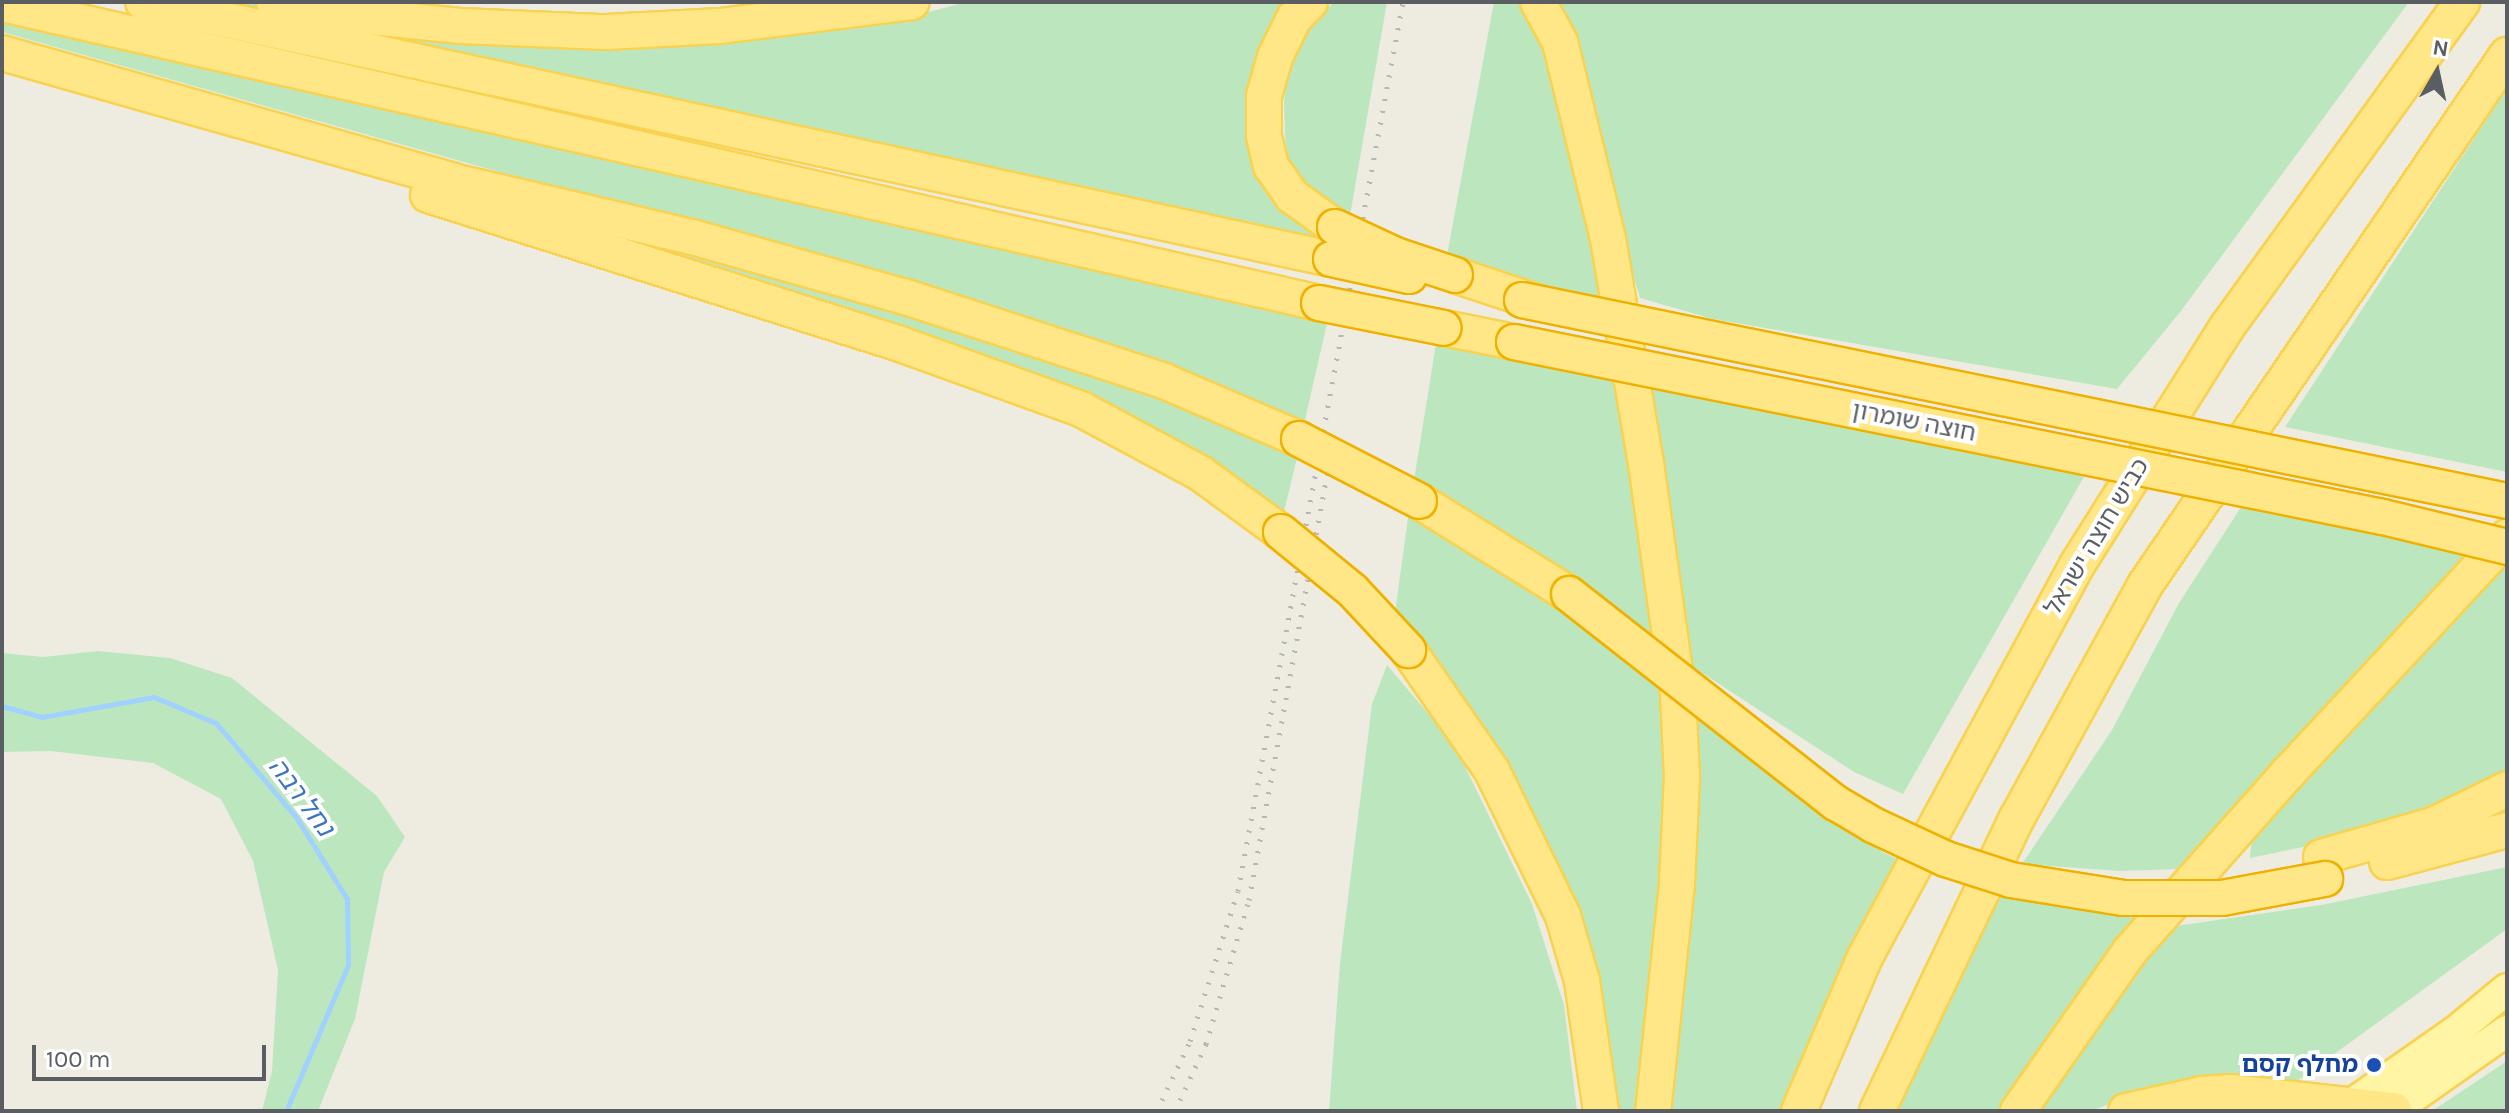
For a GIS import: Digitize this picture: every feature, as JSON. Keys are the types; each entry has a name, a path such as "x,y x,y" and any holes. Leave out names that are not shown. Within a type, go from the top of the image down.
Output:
{"highway":[{"path":"143,2 1333,243"},
{"path":"274,2 342,14 460,26 606,32 720,26 912,2"},
{"path":"1310,2 1294,18 1275,57 1264,96 1264,136 1271,166 1292,196 1333,243"},
{"path":"1538,2 1560,42 1608,239 1646,463 1678,695 1682,777 1677,884 1653,1111"},
{"name":"כביש חוצה ישראל","path":"1799,1111 1864,959 2077,565 2227,327 2462,2"},
{"name":"חוצה שומרון","path":"2,4 1319,303 2383,517 2507,547"},
{"path":"2,53 148,97 453,181 692,237 906,297 1164,381 1299,439 1419,501 1606,619 1836,803 1873,825 1946,859 2011,880 2110,897 2162,900 2222,898 2323,868 2433,825 2507,789"},
{"path":"1877,1111 2017,818 2145,585 2507,55"},
{"path":"148,97 493,218 903,345 1081,409 1200,473 1281,532 1353,591 1408,650 1492,771 1563,916 1582,981 1601,1111"},
{"name":"חוצה שומרון","path":"1333,243 1398,256 1454,280 1529,301 2507,501"},
{"path":"2018,1111 2130,951 2289,772 2507,537"},
{"path":"2323,868 2497,834"},
{"path":"2202,1094 2234,1102 2252,1111"},
{"path":"2126,1111 2202,1094 2255,1094 2344,1109 2394,1111"}],"main road":[{"path":"2344,1109 2455,1032 2507,989"},
{"path":"2394,1111 2507,1031"}],"green space":[{"path":"208,2 245,2 452,38 575,47 745,41 882,24 967,2 1293,2 1252,107 1328,236 1313,244"},
{"path":"1334,2 1387,2 1350,216 1310,193 1290,168 1285,138 1284,100 1289,69 1302,33"},
{"path":"1494,2 1521,3 1542,40 1555,78 1609,300 1550,290 1447,255"},
{"path":"1554,2 2409,2 2181,311 2117,389 1713,319 1640,298"},
{"path":"2,17 1328,319 1305,420 1250,406 869,276 2,32"},
{"path":"2507,88 2507,472 2285,427"},
{"path":"584,227 909,311 1145,387 1298,454 1283,516 1201,460"},
{"path":"1436,344 1615,380 1660,648 1414,480"},
{"path":"1643,387 2085,475 1903,794 1854,772 1684,661"},
{"path":"2243,504 2481,548 2180,869 2120,871 2022,864 2112,730 2179,603"},
{"path":"1409,510 1579,623 1663,687 1664,910 1640,1111 1614,1111 1604,1029 1395,613"},
{"path":"2507,557 2507,770 2414,812 2313,845 2250,858 2252,833"},
{"path":"98,651 170,658 232,678 377,796 405,837 384,872 355,1019 318,1111 262,1111 272,1071 278,970 253,861 221,799 153,763 51,751 2,752 2,653 43,657"},
{"path":"1387,665 1454,744 1532,904 1564,1005 1577,1111 1329,1111 1340,963 1372,704"},
{"path":"1690,710 1843,825 1884,853 1902,861 1785,1111 1667,1111"},
{"path":"2507,867 2507,929 2283,1091 2131,1096 2091,1111 2032,1111 2169,927 2321,905"},
{"path":"1997,894 2152,916 2047,1040 1997,1111 1895,1111"},
{"path":"2507,1061 2507,1111 2432,1111"}],"waterway":[{"name":"נחל רבה","path":"2,706 42,717 154,697 216,723 296,817 347,899 348,965 286,1111"}],"railway":[{"path":"1157,1111 1190,1041 1238,891 1403,2"},
{"path":"1175,1111 1206,1044 1249,900 1334,439"}],"place":[{"name":"מחלף קסם","path":"2374,1065"}]}
